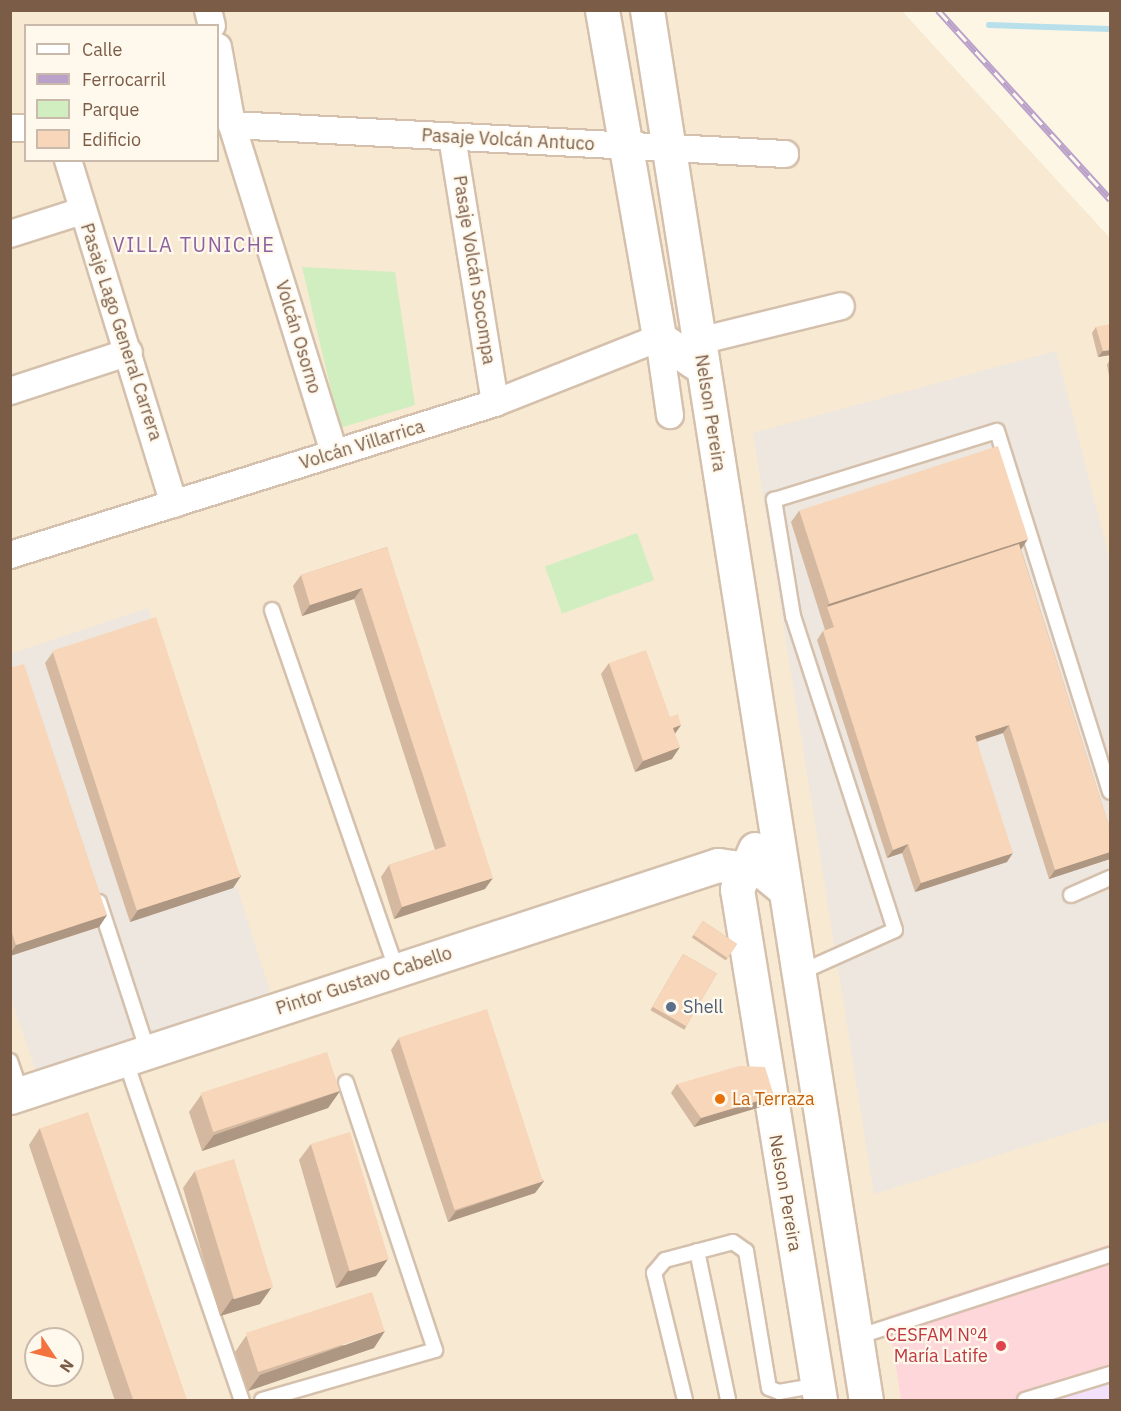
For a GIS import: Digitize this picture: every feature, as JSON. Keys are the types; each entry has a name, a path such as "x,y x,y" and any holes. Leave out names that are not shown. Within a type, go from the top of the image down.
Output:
{"street":[{"path":"602,10 659,338 670,416"},
{"name":"Nelson Pereira","path":"647,10 771,815 863,1385"},
{"name":"Volcán Osorno","path":"219,53 232,125 334,453"},
{"name":"Pasaje Volcán Antuco","path":"232,125 785,154"},
{"name":"Pasaje Volcán Socompa","path":"452,136 495,403"},
{"name":"Pasaje Lago General Carrera","path":"69,162 174,504"},
{"path":"10,234 82,211"},
{"path":"659,338 701,355 841,306"},
{"name":"Volcán Villarrica","path":"10,555 495,403 659,338"},
{"path":"10,391 129,352"},
{"name":"Nelson Pereira","path":"771,815 731,866 737,889 755,1018 790,1218 812,1387"},
{"path":"731,866 766,872 784,889"},
{"name":"Pintor Gustavo Cabello","path":"16,1096 397,970 731,866"},
{"path":"747,956 774,963 794,961"},
{"path":"755,1018 778,1003 805,1016"},
{"path":"790,1218 835,1210"},
{"path":"812,1387 863,1385"}],"lane":[{"path":"794,961 895,930 793,616 774,500 997,431 1110,792"},
{"path":"272,610 397,970"},
{"path":"1071,895 1110,878"},
{"path":"94,888 136,1056 242,1401"},
{"path":"10,1061 16,1096"},
{"path":"262,1401 435,1350 346,1082"},
{"path":"685,1401 654,1273 665,1260 733,1242 746,1251 770,1388 812,1387"},
{"path":"697,1251 728,1401"},
{"path":"855,1338 1110,1255"},
{"path":"1025,1401 1110,1374"}],"shaded area":[{"path":"10,11 902,11 1110,238 1110,1400 11,1400"},
{"path":"1056,351 1110,561 1110,1120 874,1194 753,433"},
{"path":"148,608 272,998 38,1076 11,999 10,654"},
{"name":"CESFAM Nº4 María Latife","path":"1110,1244 1110,1376 1034,1400 901,1400 888,1316"},
{"path":"1110,1376 1110,1400 1034,1400"}],"green space":[{"path":"302,267 395,272 415,405 340,428"},
{"path":"637,533 654,580 562,614 545,567"}],"building":[{"path":"1110,324 1110,350 1103,351 1096,327"},
{"path":"998,446 1028,539 830,604 799,511"},
{"path":"1019,544 1110,829 1110,852 1055,870 1009,725 975,736 1013,853 921,883 908,844 893,850 823,631 834,627 827,607"},
{"path":"387,547 493,878 402,907 389,865 446,846 362,588 310,605 301,575"},
{"path":"156,617 240,877 137,910 52,651"},
{"path":"646,650 670,717 678,714 681,725 673,728 680,747 643,761 609,663"},
{"path":"24,664 107,915 16,945 10,927 10,668"},
{"path":"703,921 737,944 727,958 693,935"},
{"path":"683,954 717,973 686,1026 652,1007"},
{"path":"487,1009 543,1181 454,1210 399,1038"},
{"path":"327,1052 340,1091 213,1132 201,1093"},
{"name":"La Terraza","path":"739,1066 765,1067 774,1096 701,1118 677,1084"},
{"path":"88,1112 187,1400 133,1400 40,1129"},
{"path":"350,1132 389,1259 350,1271 311,1144"},
{"path":"234,1159 273,1287 234,1299 195,1171"},
{"path":"372,1292 385,1331 258,1372 246,1333"}],"waterway":[{"path":"989,25 1110,29"}],"railway":[{"path":"938,10 1110,199"}],"place":[{"name":"Shell","path":"671,1007"},
{"name":"La Terraza","path":"720,1099"},
{"name":"CESFAM Nº4 María Latife","path":"1001,1346"}],"district":[{"name":"VILLA TUNICHE","path":"194,244"}]}
